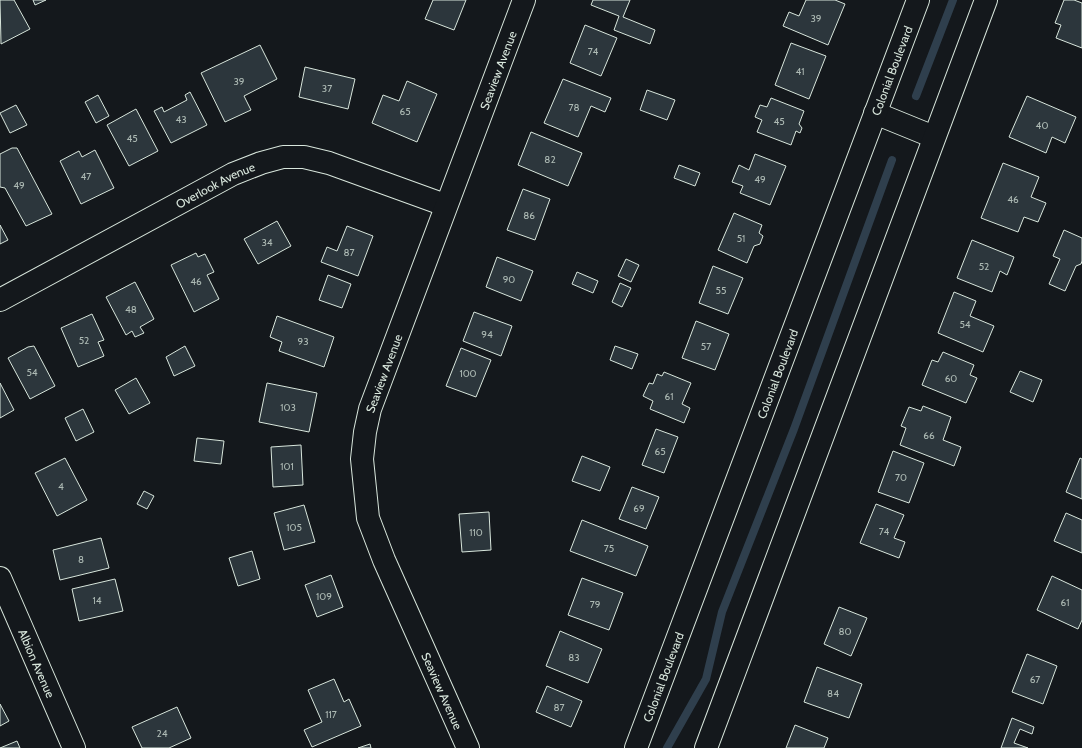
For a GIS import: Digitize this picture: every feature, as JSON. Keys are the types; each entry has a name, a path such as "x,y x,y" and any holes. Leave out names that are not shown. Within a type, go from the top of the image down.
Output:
{"street":[{"name":"Seaview Avenue","path":"468,748 384,560 368,518 363,467 365,432 370,409 445,205 524,0"},
{"name":"Colonial Boulevard","path":"636,748 918,0"},
{"path":"706,748 986,0"},
{"path":"875,114 934,137"},
{"name":"Overlook Avenue","path":"0,300 233,174 261,163 283,157 304,157 329,163 445,205"},
{"name":"Albion Avenue","path":"0,578 74,748"}],"building":[{"path":"0,0 14,0 30,29 1,44"},
{"path":"33,0 46,0 35,5"},
{"path":"433,0 466,0 454,30 425,19"},
{"path":"593,0 630,0 623,17 655,30 650,44 614,30 619,16 591,5"},
{"path":"806,0 835,0 845,4 828,45 783,26 789,12 799,16"},
{"path":"1064,0 1074,0 1082,3 1082,48 1056,38 1061,25 1055,23"},
{"path":"585,25 617,38 601,76 570,63"},
{"path":"791,43 826,56 809,99 775,85"},
{"path":"260,45 277,79 244,96 251,110 225,122 201,73"},
{"path":"305,67 355,79 348,109 299,97"},
{"path":"563,79 611,98 605,112 591,106 578,137 544,123"},
{"path":"407,81 437,94 417,142 372,123 383,95 399,101"},
{"path":"647,90 675,100 667,120 640,110"},
{"path":"190,92 207,125 171,143 154,111 162,107 164,112 187,100 185,95"},
{"path":"98,95 109,116 96,123 85,102"},
{"path":"1027,96 1076,117 1065,143 1052,137 1046,153 1009,137"},
{"path":"771,98 804,111 799,124 802,128 800,133 796,131 791,145 757,132 762,120 755,117 760,105 767,107"},
{"path":"16,105 27,125 10,133 0,113"},
{"path":"136,109 158,151 129,166 107,125"},
{"path":"531,132 582,153 568,186 518,165"},
{"path":"12,148 17,148 52,214 26,226 5,188 0,187 0,154"},
{"path":"95,150 114,188 81,204 60,161 79,151 82,157"},
{"path":"755,154 786,166 770,205 740,193 743,186 732,182 739,165 749,170"},
{"path":"1003,163 1039,177 1031,197 1046,203 1038,222 1024,217 1018,232 981,218"},
{"path":"679,165 700,173 695,186 674,178"},
{"path":"523,189 550,199 535,240 507,230"},
{"path":"734,213 762,225 759,233 763,236 760,244 754,246 747,263 718,250"},
{"path":"277,221 291,246 258,264 244,239"},
{"path":"0,225 8,240 0,244"},
{"path":"347,226 373,236 358,276 321,262 327,247 337,251"},
{"path":"1064,230 1082,238 1082,261 1081,264 1076,266 1065,291 1049,284 1060,259 1053,256"},
{"path":"972,240 1014,257 1007,275 1000,271 992,292 957,278"},
{"path":"196,253 198,257 205,254 214,272 207,275 219,299 194,312 171,265"},
{"path":"497,257 533,271 521,301 486,287"},
{"path":"626,259 639,265 631,282 618,276"},
{"path":"713,266 743,278 728,314 699,303"},
{"path":"577,272 598,281 593,293 572,284"},
{"path":"328,275 351,284 342,308 319,300"},
{"path":"135,282 154,319 140,327 144,333 135,337 132,331 126,335 106,297"},
{"path":"620,283 631,288 622,307 612,302"},
{"path":"954,292 976,301 970,316 994,326 983,352 938,333"},
{"path":"474,312 512,326 501,356 463,341"},
{"path":"92,314 104,340 98,342 104,356 78,367 61,328"},
{"path":"277,316 334,337 324,367 279,351 282,342 270,337"},
{"path":"696,321 729,334 715,370 682,358"},
{"path":"34,346 55,386 30,399 8,358 28,347"},
{"path":"185,346 195,366 174,376 166,357"},
{"path":"615,346 638,354 632,369 610,360"},
{"path":"461,348 491,360 476,397 446,386"},
{"path":"943,352 974,365 970,375 977,378 966,403 922,385 932,360 938,362"},
{"path":"1020,371 1042,380 1033,402 1010,392"},
{"path":"664,372 691,383 682,404 690,408 684,423 650,409 653,401 643,396 649,383 653,384 657,374 662,376"},
{"path":"136,378 150,403 129,414 115,390"},
{"path":"0,383 14,410 0,418"},
{"path":"267,383 317,393 309,432 259,422"},
{"path":"923,406 951,417 943,440 961,447 954,466 900,445 906,428 901,426 909,407 921,411"},
{"path":"83,409 94,432 76,441 65,418"},
{"path":"656,429 678,437 664,473 642,465"},
{"path":"197,438 224,441 221,464 194,461"},
{"path":"301,445 303,485 273,487 271,447"},
{"path":"893,451 924,463 909,503 878,492"},
{"path":"582,456 610,467 600,491 572,481"},
{"path":"65,458 87,500 57,516 35,473"},
{"path":"1080,458 1082,459 1082,499 1066,492"},
{"path":"632,487 659,497 646,529 619,519"},
{"path":"144,491 154,496 147,509 137,504"},
{"path":"876,504 904,515 894,538 905,542 899,558 860,543"},
{"path":"304,505 315,542 284,550 274,513"},
{"path":"489,512 491,550 462,552 459,514"},
{"path":"1066,513 1082,520 1082,553 1054,541"},
{"path":"582,520 648,546 636,576 570,551"},
{"path":"101,538 109,568 60,580 53,550"},
{"path":"252,551 260,579 238,586 229,558"},
{"path":"331,575 343,607 317,617 305,585"},
{"path":"1052,576 1082,590 1082,620 1078,629 1037,610"},
{"path":"582,578 623,593 609,630 568,615"},
{"path":"115,579 123,611 79,621 72,589"},
{"path":"839,607 867,618 851,656 824,644"},
{"path":"560,631 602,649 588,683 546,666"},
{"path":"1027,654 1057,666 1043,704 1012,692"},
{"path":"817,667 862,684 849,718 804,702"},
{"path":"334,679 344,702 349,699 361,726 312,747 304,730 322,722 308,690"},
{"path":"547,686 582,701 571,727 536,712"},
{"path":"0,704 9,721 0,726"},
{"path":"177,707 191,738 169,748 142,748 132,727"},
{"path":"1012,718 1034,727 1032,734 1020,729 1014,743 1028,748 1001,748"},
{"path":"795,725 828,738 824,748 786,748"},
{"path":"17,741 20,748 0,748"},
{"path":"370,744 371,748 358,748"}],"waterway":[{"path":"916,96 953,0"},
{"path":"667,748 706,679 722,612 794,429 892,160"}]}
